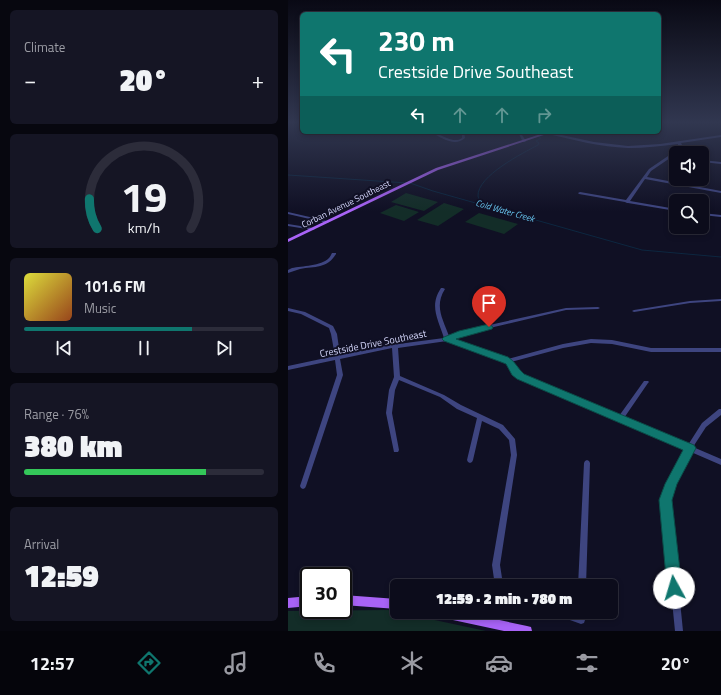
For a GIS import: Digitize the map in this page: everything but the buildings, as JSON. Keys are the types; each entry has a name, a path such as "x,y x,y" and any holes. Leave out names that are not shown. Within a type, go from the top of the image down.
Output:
{"main road":[{"name":"Corban Avenue Southeast","path":"288,241 454,163 491,151"},
{"path":"352,601 390,603"},
{"path":"288,603 300,602"},
{"path":"471,619 527,631"}],"street":[{"path":"627,202 652,168 667,159 675,151"},
{"path":"709,162 721,163"},
{"path":"644,178 721,192"},
{"path":"580,193 669,209"},
{"path":"288,213 327,222"},
{"path":"709,215 721,216"},
{"path":"288,225 313,229"},
{"path":"288,272 298,267 322,264 334,254"},
{"path":"444,289 440,292 438,314 447,339 462,333 561,310 598,308"},
{"path":"634,311 690,302 721,300"},
{"path":"288,309 303,313 331,327 334,334 340,375 303,486"},
{"name":"Crestside Drive Southeast","path":"288,368 394,346 447,339 507,361 520,376 721,462"},
{"path":"507,361 563,346 591,342 612,342 651,350 721,350"},
{"path":"394,346 397,377 392,390 389,413 396,450"},
{"path":"397,377 442,396 459,407 506,430 512,439 514,455 496,565 498,579"},
{"path":"620,419 646,382"},
{"path":"679,631 666,500 671,484 690,448 705,424 721,411"},
{"path":"470,460 480,418"},
{"path":"582,579 587,463"}],"green space":[{"path":"406,193 438,202 424,211 391,202"},
{"path":"444,203 464,209 438,226 417,220"},
{"path":"396,205 419,212 404,221 380,213"},
{"path":"479,213 518,224 504,234 465,222"},
{"path":"352,610 388,610 390,610 390,619 430,619 486,631 288,631 288,611 300,611 300,619 352,619"}],"waterway":[{"path":"482,204 478,196 480,188 485,181 502,166 527,151"},
{"name":"Cold Water Creek","path":"288,175 407,183"},
{"name":"Cold Water Creek","path":"410,183 433,191 642,250 721,257"}],"route":[{"path":"489,327 462,333 447,339 505,360 509,362 516,373 520,376 690,448 671,484 666,500 674,588"}]}
